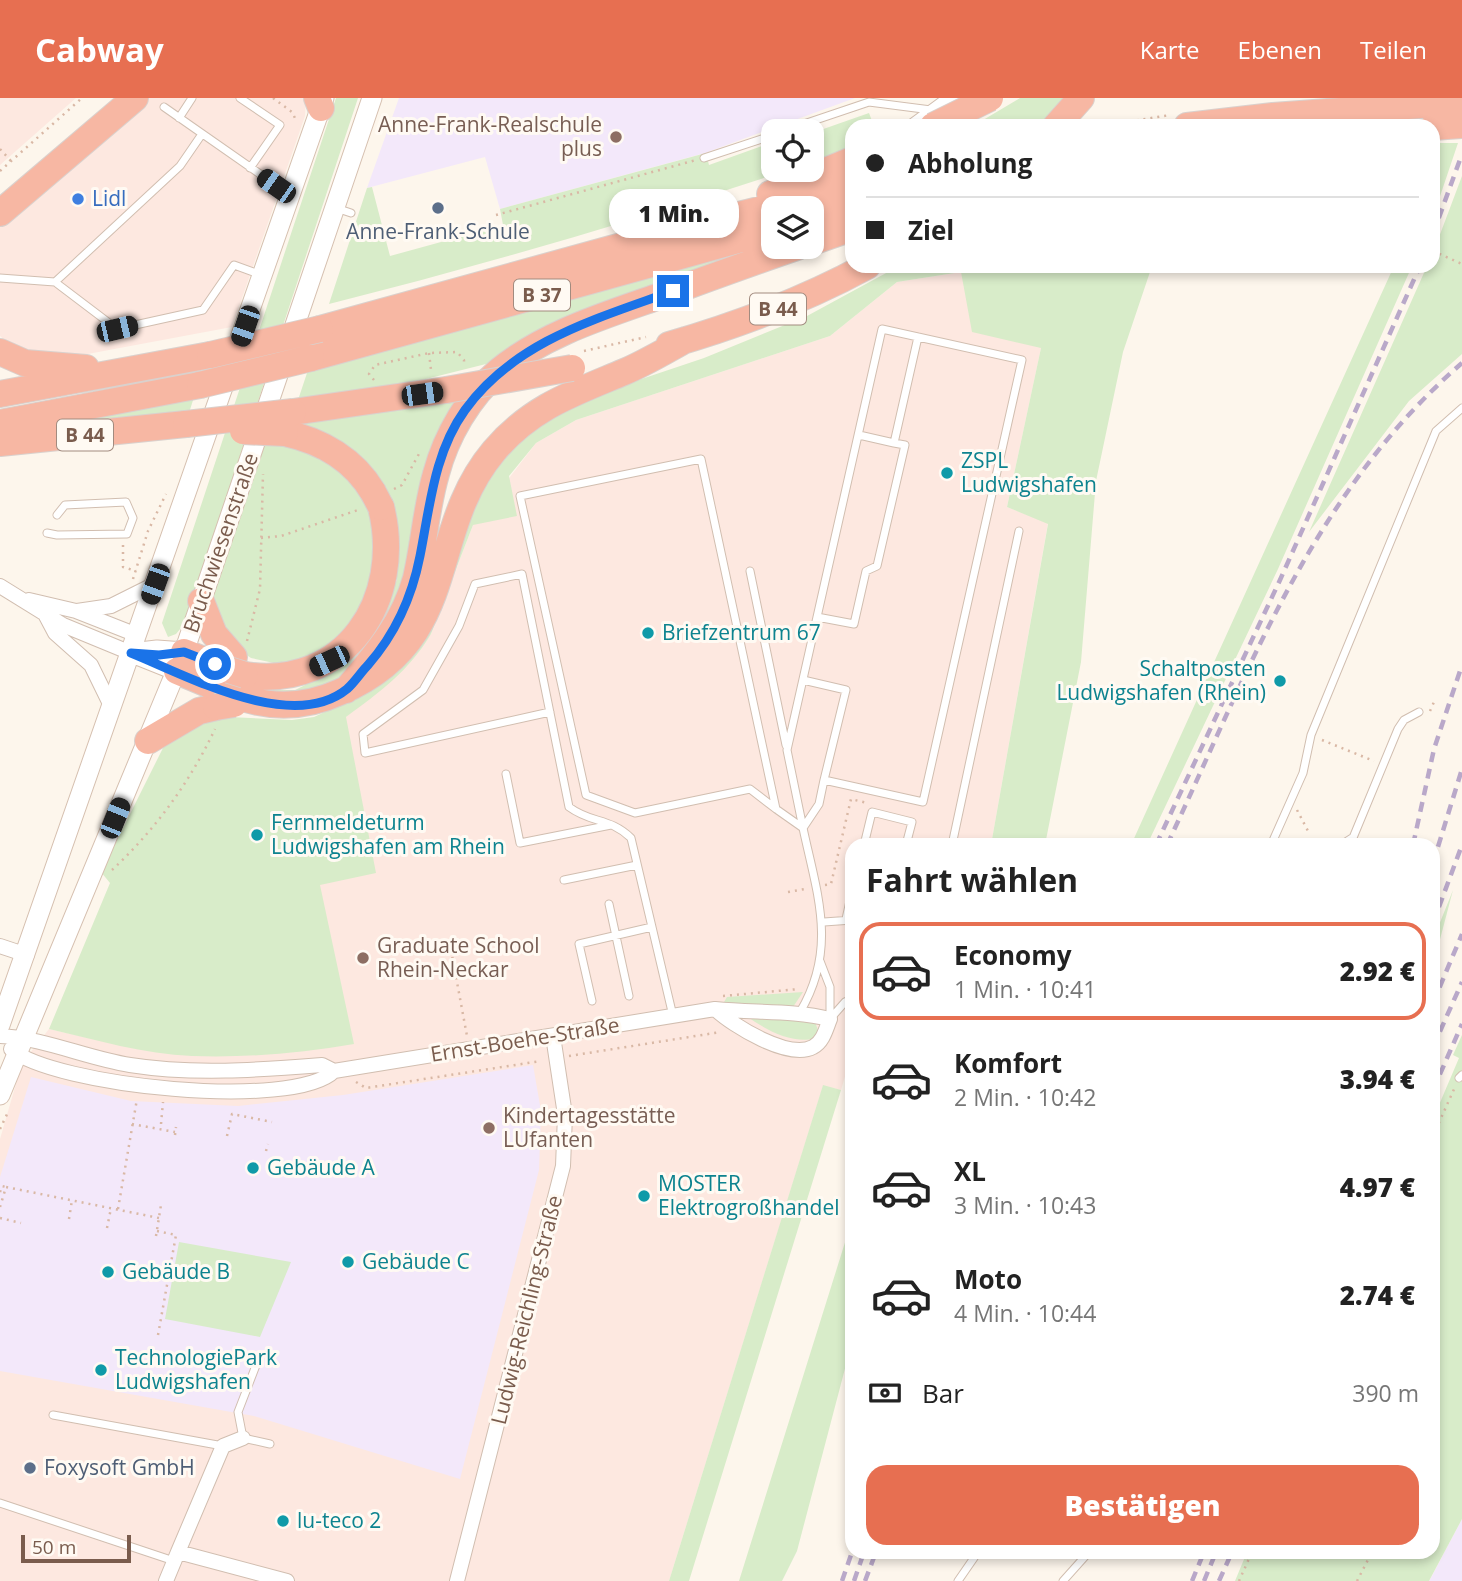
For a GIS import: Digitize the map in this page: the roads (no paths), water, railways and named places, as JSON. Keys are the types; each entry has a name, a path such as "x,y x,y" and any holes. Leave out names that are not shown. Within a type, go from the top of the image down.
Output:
{"highway":[{"path":"0,203 123,98"},
{"path":"0,213 135,98"},
{"path":"933,118 990,98"},
{"path":"1062,119 1081,98"},
{"path":"1247,119 1462,102"},
{"path":"1440,127 1462,125"},
{"path":"694,226 845,163"},
{"name":"B 37","path":"0,394 138,370 320,330 694,226 845,189"},
{"path":"824,217 845,212"},
{"path":"824,238 845,230"},
{"name":"B 37","path":"0,423 200,385 311,358 761,234"},
{"path":"346,690 388,639 404,610 415,580 435,475 446,444 464,411 497,373 531,348 569,330 764,259"},
{"name":"B 44","path":"0,443 141,430 184,430 289,422 439,384 572,368 633,356 736,325 802,299 853,273"},
{"path":"180,662 235,684 302,704 346,690 379,673 410,640 436,592 475,479 516,427 565,395 624,372 685,340"},
{"path":"0,352 38,366 138,370"},
{"path":"148,741 199,711 235,684 304,673 329,661 347,646 370,615 383,584 386,561 377,500 357,471 333,451 309,439 289,422"},
{"path":"201,601 235,684"}],"main road":[{"name":"Bruchwiesenstraße","path":"0,1095 180,662 343,211 371,100"},
{"path":"0,1026 263,276 321,101"},
{"path":"134,644 180,662"}],"street":[{"path":"933,118 951,98"},
{"path":"76,611 111,606 155,584"},
{"path":"0,586 23,598 45,615 134,644"},
{"path":"23,598 76,611 134,644"},
{"path":"45,615 55,633 91,665 112,708"},
{"path":"0,946 26,955"},
{"path":"715,1009 724,1018 801,1056 821,1041 830,1019"},
{"name":"Ernst-Boehe-Straße","path":"0,1038 134,1085 203,1091 278,1089 325,1080 334,1071 715,1009 778,1015 800,1012 830,1019"},
{"name":"Ludwig-Reichling-Straße","path":"457,1581 563,1166 565,1115 553,1035"},
{"name":"Ernst-Boehe-Straße","path":"22,1046 131,1065 207,1072 322,1065 334,1071"},
{"path":"166,1581 223,1446 243,1438"},
{"path":"176,1557 287,1581"}],"lane":[{"path":"179,118 192,98"},
{"path":"240,98 280,125 250,168"},
{"path":"819,119 869,102 933,118"},
{"path":"164,107 291,195"},
{"path":"55,282 180,166 202,134"},
{"path":"704,158 761,139"},
{"path":"0,278 55,282 117,329 203,310 234,265 263,276"},
{"path":"787,750 882,329 1022,360 923,802 824,780"},
{"path":"894,443 918,337"},
{"path":"1274,838 1303,773 1311,735 1436,431 1462,408"},
{"path":"817,617 854,624 866,571 877,566 905,445 859,435"},
{"path":"776,809 701,459 520,496 586,795 635,813 750,789 776,809 803,828"},
{"path":"47,533 57,536 127,534 134,518 126,502 65,505 57,515"},
{"path":"953,838 1018,531"},
{"path":"750,571 824,922 820,961 800,1012"},
{"path":"550,712 365,752 363,734 423,690 459,626 475,583 522,575 550,712 569,807 582,817 616,824 631,838 673,1016"},
{"path":"803,680 846,690 819,804 803,828"},
{"path":"1353,838 1398,729 1404,720 1419,712"},
{"path":"506,774 520,843 616,824"},
{"path":"866,838 872,812 912,822 908,838"},
{"path":"564,880 638,865"},
{"path":"609,904 629,996"},
{"path":"824,922 845,919"},
{"path":"592,1001 579,944 652,927"},
{"path":"820,961 830,986 830,1019"},
{"path":"830,1019 845,1002"},
{"path":"131,1065 134,1085"},
{"path":"277,1069 278,1089"},
{"path":"260,1355 238,1412 243,1438 270,1444"},
{"path":"53,1415 223,1446"},
{"path":"0,1503 176,1557"},
{"path":"958,1581 973,1559"},
{"path":"1063,1581 1083,1559"}],"railway":[{"path":"1440,215 1462,154"},
{"path":"1159,838 1280,580 1417,273"},
{"path":"1170,838 1257,650 1324,527 1364,469 1410,414 1462,363"},
{"path":"1415,838 1434,749 1462,665"},
{"path":"1440,840 1462,769"},
{"path":"1440,904 1462,845"},
{"path":"1440,986 1462,934"},
{"path":"1440,1031 1462,982"},
{"path":"1440,1074 1462,1024"},
{"path":"842,1581 850,1559"},
{"path":"854,1581 862,1559"},
{"path":"865,1581 873,1559"},
{"path":"1192,1581 1201,1559"},
{"path":"1204,1581 1213,1559"},
{"path":"1219,1581 1229,1559"}],"place":[{"name":"Anne-Frank-Realschule plus","path":"616,137"},
{"name":"Lidl","path":"78,199"},
{"name":"Anne-Frank-Schule","path":"438,208"},
{"name":"ZSPL Ludwigshafen","path":"947,473"},
{"name":"Briefzentrum 67","path":"648,633"},
{"name":"Schaltposten Ludwigshafen (Rhein)","path":"1280,681"},
{"name":"Fernmeldeturm Ludwigshafen am Rhein","path":"257,835"},
{"name":"Graduate School Rhein-Neckar","path":"363,958"},
{"name":"Kindertagesstätte LUfanten","path":"489,1128"},
{"name":"Gebäude A","path":"253,1168"},
{"name":"MOSTER Elektrogroßhandel","path":"644,1196"},
{"name":"Gebäude C","path":"348,1262"},
{"name":"Gebäude B","path":"108,1272"},
{"name":"TechnologiePark Ludwigshafen","path":"101,1370"},
{"name":"Foxysoft GmbH","path":"30,1468"},
{"name":"lu-teco 2","path":"283,1521"}]}
